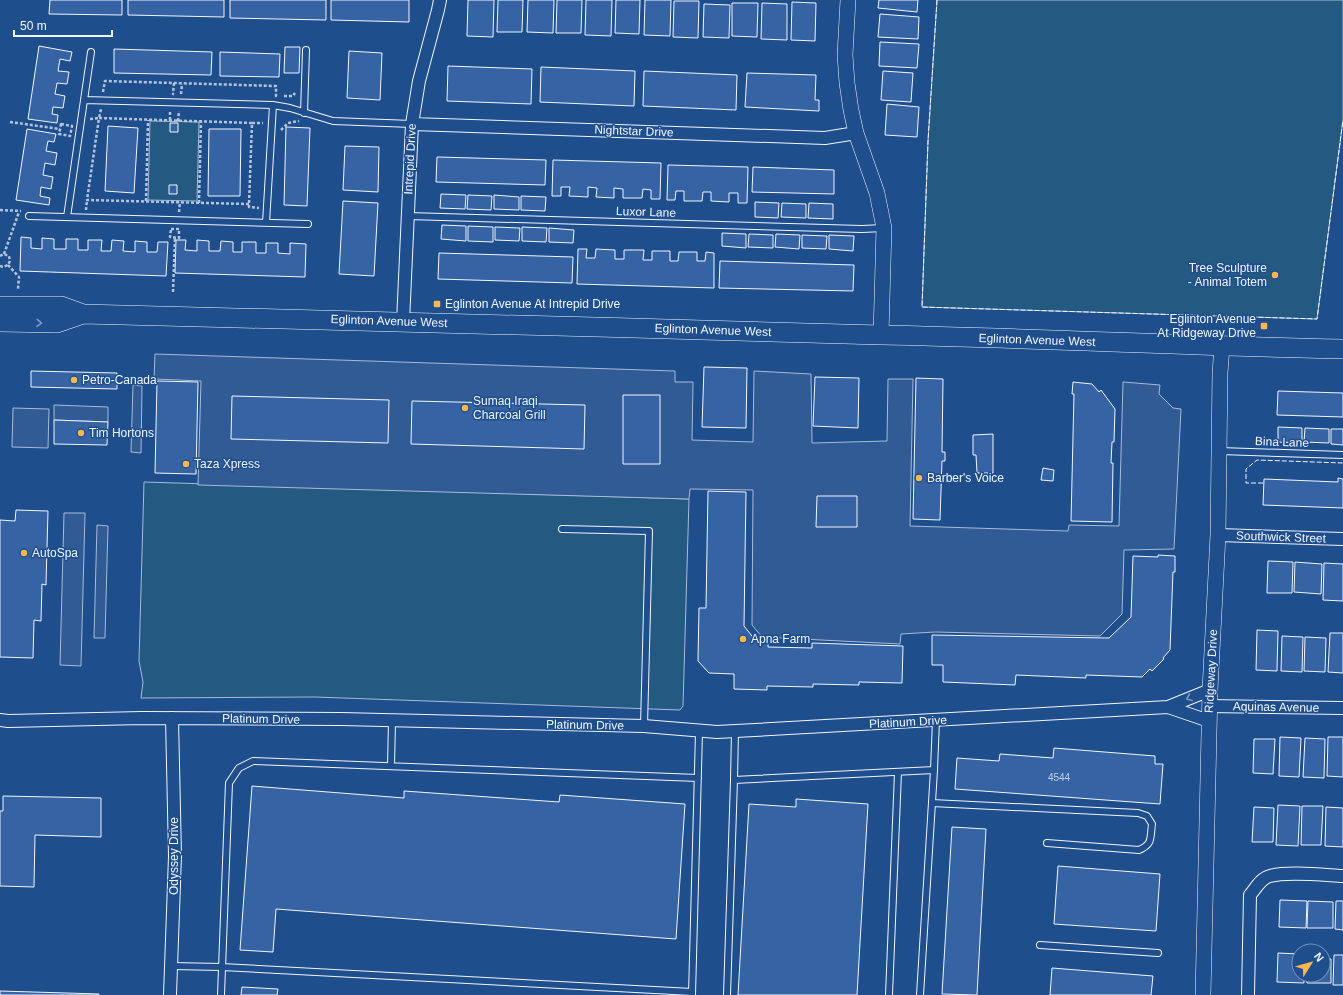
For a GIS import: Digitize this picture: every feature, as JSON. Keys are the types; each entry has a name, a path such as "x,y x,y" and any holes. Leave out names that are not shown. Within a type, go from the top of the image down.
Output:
{"main road":[{"name":"Eglinton Avenue West","path":"0,306 61,306 83,314 254,317 881,334 1343,349"},
{"name":"Eglinton Avenue West","path":"0,322 57,324 83,314"}],"street":[{"name":"Intrepid Drive","path":"403,322 412,124 418,81 440,0"},
{"path":"848,0 845,55 847,83 856,133 877,193 884,228 881,334"},
{"name":"Nightstar Drive","path":"412,124 825,138 856,133"},
{"name":"Ridgeway Drive","path":"1202,991 1209,706 1218,535 1220,373 1222,346"},
{"name":"Southwick Street","path":"1218,535 1343,539"},
{"name":"Platinum Drive","path":"0,720 172,718 392,721 644,726 699,732 1168,707 1210,690"},
{"name":"Aquinas Avenue","path":"1209,706 1343,708"},
{"name":"Platinum Drive","path":"1168,707 1209,721"},
{"name":"Odyssey Drive","path":"170,995 175,856 172,718"},
{"path":"1248,995 1250,895 1259,883 1270,876 1286,874 1343,876"}],"lane":[{"path":"304,113 306,50"},
{"path":"67,217 91,52"},
{"path":"84,100 273,105 290,108 333,121 412,124"},
{"path":"266,223 273,105"},
{"path":"29,216 308,224"},
{"name":"Luxor Lane","path":"408,216 862,229 884,228"},
{"name":"Bina Lane","path":"1220,451 1343,454"},
{"path":"562,529 649,531 644,726"},
{"path":"920,995 936,720"},
{"path":"391,766 392,721"},
{"path":"727,995 735,731"},
{"path":"171,966 222,967 692,994 699,732"},
{"path":"221,995 229,783 239,768 253,761 698,778"},
{"path":"734,780 934,770"},
{"path":"889,995 898,772"},
{"path":"932,803 1138,813 1147,816 1152,824 1150,842 1147,846 1139,850 1047,843"},
{"path":"1040,944 1158,953"}],"path":[{"path":"267,208 249,207 249,204 88,200 105,81 276,86 276,96 290,97 295,92"},
{"path":"174,83 173,94 182,94 182,84"},
{"path":"170,120 170,110 179,110 178,121"},
{"path":"99,118 264,123"},
{"path":"146,201 148,120"},
{"path":"199,203 201,121"},
{"path":"280,132 288,123 301,121"},
{"path":"10,122 60,129"},
{"path":"249,204 252,123"},
{"path":"61,124 72,126 70,136 59,134 60,129 61,124"},
{"path":"171,202 171,207"},
{"path":"176,212 179,213 180,202"},
{"path":"0,256 4,254 19,212"},
{"path":"171,229 179,229 179,238 175,237 170,237 171,229"},
{"path":"173,292 175,237"},
{"path":"4,254 8,256 10,261 8,265"},
{"path":"0,266 3,267 8,265"},
{"path":"8,265 19,277 18,289"}],"shaded area":[{"path":"937,0 1343,0 1343,120 1317,319 922,307 928,141"},
{"path":"150,121 199,122 197,201 148,200"},
{"path":"155,354 675,371 675,382 693,382 692,440 753,442 754,371 811,374 812,443 887,441 888,379 913,379 910,526 1068,531 1069,525 1119,526 1123,382 1160,385 1159,394 1173,408 1181,409 1174,549 1124,550 1122,614 1100,636 935,632 901,634 900,644 762,637 752,625 753,490 690,489 689,499 198,485 201,381 154,379"},
{"path":"133,385 142,386 141,453 131,452"},
{"path":"54,405 108,407 108,422 54,420"},
{"path":"13,408 49,409 48,448 12,447"},
{"path":"144,482 689,499 683,706 680,710 315,697 141,698 143,682 139,661"},
{"path":"64,513 85,513 81,666 60,665"},
{"path":"97,525 108,526 105,638 94,638"}],"building":[{"path":"50,0 122,0 122,15 49,14"},
{"path":"128,0 224,0 224,17 128,15"},
{"path":"230,0 326,0 326,20 230,18"},
{"path":"331,0 409,0 409,22 331,20"},
{"path":"468,0 494,0 493,37 467,36"},
{"path":"498,0 523,0 522,32 497,32"},
{"path":"528,0 554,0 553,33 527,32"},
{"path":"557,0 582,0 581,33 556,33"},
{"path":"586,0 612,0 611,36 585,35"},
{"path":"616,0 640,0 639,34 615,33"},
{"path":"645,0 671,0 670,36 644,35"},
{"path":"879,0 918,0 917,12 878,8"},
{"path":"674,1 699,1 698,38 673,37"},
{"path":"792,2 816,3 815,41 791,40"},
{"path":"732,3 758,3 757,37 732,36"},
{"path":"762,3 787,4 787,40 761,39"},
{"path":"704,4 730,5 729,38 703,37"},
{"path":"880,14 919,17 918,39 878,37"},
{"path":"880,42 919,44 917,68 879,66"},
{"path":"39,46 72,52 70,61 60,59 58,71 69,72 67,84 57,83 55,94 65,96 63,108 53,107 52,114 58,115 57,123 28,119"},
{"path":"285,47 300,47 299,73 284,73"},
{"path":"114,49 212,52 211,75 114,73"},
{"path":"349,51 382,53 380,100 347,98"},
{"path":"220,52 280,54 279,77 220,76"},
{"path":"448,66 532,69 531,104 447,101"},
{"path":"541,67 635,71 634,106 540,102"},
{"path":"644,71 737,75 736,110 643,106"},
{"path":"883,71 913,73 911,102 881,100"},
{"path":"747,73 816,75 815,100 819,100 819,111 745,107"},
{"path":"887,104 919,107 917,137 885,135"},
{"path":"170,123 178,123 178,132 170,132"},
{"path":"108,126 138,128 134,193 105,191"},
{"path":"286,127 310,128 307,206 284,205"},
{"path":"27,129 56,134 54,142 48,141 46,151 57,153 55,165 45,163 43,175 53,177 51,189 41,187 40,196 50,198 49,205 16,200"},
{"path":"209,129 241,129 240,196 208,196"},
{"path":"345,146 379,147 378,192 343,190"},
{"path":"437,157 546,160 545,185 436,182"},
{"path":"553,160 661,163 660,199 651,199 651,190 643,189 642,198 623,198 623,189 614,188 614,198 596,197 597,188 588,187 588,197 569,196 570,187 561,187 561,196 552,196"},
{"path":"668,165 748,167 747,203 738,203 738,193 729,193 729,202 711,201 711,192 703,192 702,201 684,201 684,191 676,191 675,200 667,200"},
{"path":"753,167 834,170 834,194 752,192"},
{"path":"169,185 177,185 177,194 169,194"},
{"path":"441,194 466,195 465,209 440,208"},
{"path":"468,195 492,196 491,210 467,209"},
{"path":"494,195 519,197 519,210 494,209"},
{"path":"521,196 546,197 545,211 521,210"},
{"path":"343,201 378,203 374,276 339,274"},
{"path":"755,202 779,203 778,218 755,217"},
{"path":"782,203 806,204 806,218 781,217"},
{"path":"809,203 833,204 833,219 808,218"},
{"path":"442,225 466,226 466,241 441,239"},
{"path":"468,226 493,227 493,242 468,241"},
{"path":"495,227 520,228 519,241 495,240"},
{"path":"522,227 547,228 546,242 522,241"},
{"path":"549,228 574,230 573,243 549,242"},
{"path":"722,233 746,234 746,248 722,246"},
{"path":"749,234 773,235 773,248 748,247"},
{"path":"776,234 800,235 799,249 775,247"},
{"path":"802,235 827,236 826,249 802,248"},
{"path":"829,235 854,236 853,251 829,249"},
{"path":"21,237 31,238 31,248 42,249 42,238 54,239 54,249 66,249 66,239 78,239 78,250 88,250 88,240 102,240 101,251 111,251 112,240 124,241 123,251 135,252 135,241 147,242 147,252 157,252 158,242 168,242 166,276 20,271"},
{"path":"176,240 186,240 185,250 197,251 197,240 209,241 209,251 220,251 221,241 233,242 233,252 242,252 242,242 256,242 256,253 266,253 266,243 278,243 278,253 290,254 290,243 306,244 305,277 175,273"},
{"path":"578,249 587,249 586,258 595,258 596,249 615,250 615,259 624,259 624,250 644,250 643,260 652,260 652,251 670,251 670,261 678,261 679,252 697,252 697,261 705,261 706,252 714,253 714,288 577,284"},
{"path":"439,253 573,257 572,283 438,279"},
{"path":"720,261 854,265 853,291 719,288"},
{"path":"704,367 747,368 746,428 702,427"},
{"name":"Petro-Canada","path":"31,371 117,373 117,389 31,387"},
{"path":"815,377 859,378 858,428 813,426"},
{"path":"916,378 943,379 942,452 945,452 945,461 942,461 940,520 913,519"},
{"path":"157,381 198,382 196,474 155,473"},
{"path":"1073,382 1092,384 1099,392 1101,390 1115,409 1114,442 1112,442 1111,463 1113,463 1112,522 1071,521"},
{"path":"1278,391 1343,393 1343,417 1277,415"},
{"path":"623,395 660,395 660,464 623,464"},
{"path":"232,396 389,400 388,443 231,439"},
{"path":"412,401 585,405 584,449 411,444"},
{"name":"Tim Hortons","path":"54,420 108,422 107,445 54,444"},
{"path":"1278,427 1302,428 1302,443 1278,442"},
{"path":"1305,428 1329,429 1329,443 1304,442"},
{"path":"1331,429 1343,429 1343,445 1331,444"},
{"path":"993,434 993,473 977,473 976,455 973,455 973,435"},
{"path":"1043,468 1054,470 1053,481 1041,480"},
{"path":"1338,478 1343,479 1343,508 1263,505 1264,479 1338,482"},
{"path":"708,491 746,492 744,626 756,641 768,641 768,647 812,648 812,643 903,646 902,683 859,682 859,685 813,684 813,687 767,686 767,690 734,689 734,674 709,673 698,661 699,608 706,608"},
{"path":"817,496 857,496 857,527 816,527"},
{"name":"AutoSpa","path":"16,510 48,511 46,585 42,584 41,621 34,620 33,658 0,657 0,520 15,521"},
{"path":"1158,555 1175,556 1170,650 1163,658 1164,659 1152,671 1150,669 1142,677 1086,675 1086,678 1016,675 1015,685 943,682 943,665 932,665 932,635 1109,638 1131,617 1133,556 1158,557"},
{"path":"1268,561 1293,562 1292,593 1267,593"},
{"path":"1295,562 1322,564 1321,594 1294,592"},
{"path":"1324,563 1343,564 1343,601 1323,600"},
{"path":"1257,630 1278,631 1277,671 1256,670"},
{"path":"1330,633 1343,633 1343,673 1328,672"},
{"path":"1282,636 1303,637 1302,672 1281,671"},
{"path":"1305,637 1326,638 1325,672 1304,671"},
{"path":"1280,737 1301,738 1299,777 1279,776"},
{"path":"1328,737 1343,737 1343,777 1327,776"},
{"path":"1305,738 1325,739 1324,778 1303,777"},
{"path":"1254,739 1275,739 1273,774 1253,773"},
{"path":"1054,748 1155,756 1155,764 1163,764 1160,804 955,789 957,758 999,761 1000,754 1053,758"},
{"path":"252,786 404,798 404,791 559,802 560,795 685,804 676,939 276,909 273,952 240,950"},
{"path":"3,796 101,798 101,837 35,835 34,887 0,886 0,811 3,811"},
{"path":"796,799 868,804 857,995 738,995 749,804 796,807"},
{"path":"1278,805 1300,806 1298,846 1276,845"},
{"path":"1302,806 1323,806 1321,845 1301,845"},
{"path":"1254,807 1274,808 1273,842 1252,842"},
{"path":"1326,807 1343,808 1343,847 1325,846"},
{"path":"952,827 986,829 977,995 942,994"},
{"path":"1058,866 1160,874 1156,931 1054,924"},
{"path":"1280,900 1307,901 1306,928 1279,927"},
{"path":"1308,901 1333,902 1333,928 1307,928"},
{"path":"1336,901 1343,901 1343,930 1335,929"},
{"path":"1278,953 1291,954 1291,983 1277,982"},
{"path":"1334,955 1343,955 1343,985 1333,985"},
{"path":"1052,968 1153,976 1151,995 1050,995"},
{"path":"242,987 278,989 277,995 241,995"},
{"path":"0,991 99,994 99,995 0,995"}],"fence":[{"path":"937,0 928,141 922,307 1317,319 1343,120"},
{"path":"1263,483 1246,483 1246,469 1257,460 1343,463"}],"place":[{"name":"Tree Sculpture - Animal Totem","path":"1275,275"},
{"name":"Eglinton Avenue At Intrepid Drive","path":"437,304"},
{"name":"Eglinton Avenue At Ridgeway Drive","path":"1264,326"},
{"name":"Petro-Canada","path":"74,380"},
{"name":"Sumaq Iraqi Charcoal Grill","path":"465,408"},
{"name":"Tim Hortons","path":"81,433"},
{"name":"Taza Xpress","path":"186,464"},
{"name":"Barber's Voice","path":"919,478"},
{"name":"AutoSpa","path":"24,553"},
{"name":"Apna Farm","path":"743,639"}]}
